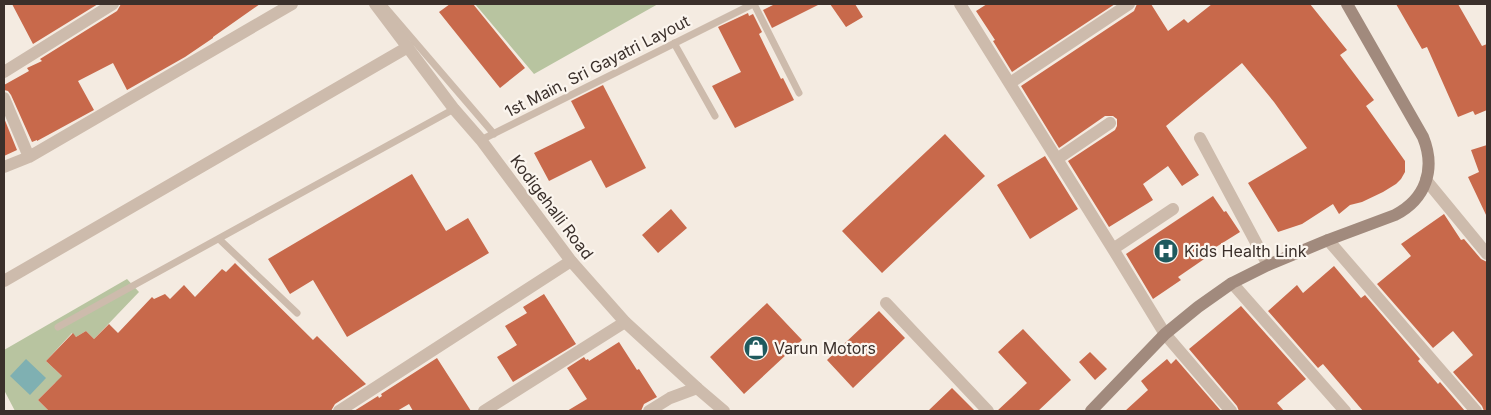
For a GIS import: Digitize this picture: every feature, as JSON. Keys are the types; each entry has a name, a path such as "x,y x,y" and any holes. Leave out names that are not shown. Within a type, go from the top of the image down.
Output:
{"main road":[{"path":"1097,409 1165,334 1232,283 1268,265 1405,210 1418,197 1429,169 1428,147 1347,4"}],"street":[{"path":"4,72 113,4"},
{"path":"4,167 29,157 292,4"},
{"name":"Kodigehalli Road","path":"375,4 454,109 481,140 571,261 625,322 724,411"},
{"path":"962,4 1165,334 1231,411"},
{"path":"1010,83 1129,4"},
{"path":"4,281 408,47"},
{"path":"4,98 29,157"},
{"path":"1057,159 1110,123"},
{"path":"1200,138 1268,265"},
{"path":"1426,180 1487,254"},
{"path":"1113,249 1173,209"},
{"path":"1328,240 1476,411"},
{"path":"339,411 571,261"},
{"path":"1232,283 1345,411"},
{"path":"886,303 988,411"},
{"path":"484,411 625,322"},
{"path":"649,411 670,398 697,388"}],"lane":[{"path":"382,4 494,134"},
{"path":"754,4 799,93"},
{"name":"1st Main, Sri Gayatri Layout","path":"481,140 754,4"},
{"path":"674,43 715,116"},
{"path":"58,327 454,109"},
{"path":"219,240 297,313"}],"green space":[{"path":"475,4 658,4 534,74"},
{"path":"127,279 139,292 94,339 86,331 76,337 72,333 46,361 64,378 55,383 38,400 49,411 15,411 4,390 4,350"}],"water":[{"path":"26,359 46,378 30,395 10,376"}],"building":[{"path":"12,4 98,4 33,44"},
{"path":"121,4 260,4 185,57 127,90 113,63 78,81 94,110 32,142 11,95 8,91 4,90 4,85 29,71 27,68 42,61 40,59 117,11"},
{"path":"450,4 473,4 525,68 500,88 439,12"},
{"path":"775,4 820,4 772,28 763,10"},
{"path":"830,4 855,4 863,17 846,27"},
{"path":"987,4 1115,4 1012,72 993,41 995,40 976,11"},
{"path":"1137,4 1151,4 1168,31 1184,19 1188,23 1212,4 1310,4 1347,50 1340,55 1374,100 1366,106 1405,161 1405,172 1401,179 1383,192 1362,202 1350,205 1339,214 1333,204 1302,224 1278,232 1248,183 1307,148 1274,102 1242,63 1166,126 1199,175 1182,186 1168,166 1143,184 1153,200 1109,227 1068,161 1115,130 1117,119 1113,116 1105,116 1059,148 1021,86 1134,11"},
{"path":"1396,4 1458,4 1482,46 1487,44 1487,110 1475,115 1473,111 1458,117 1427,47 1422,49"},
{"path":"748,13 749,16 753,14 762,32 759,34 781,79 783,78 794,100 735,128 712,86 741,72 718,27"},
{"path":"603,85 646,168 606,188 591,160 549,181 534,153 585,128 571,101"},
{"path":"4,118 17,150 4,156"},
{"path":"945,134 985,176 882,273 842,231"},
{"path":"1487,145 1487,217 1468,177 1479,172 1471,150"},
{"path":"1045,156 1078,209 1030,239 997,185"},
{"path":"412,174 446,231 468,218 489,253 347,337 313,280 290,294 268,259"},
{"path":"1213,196 1240,232 1208,252 1210,255 1178,277 1181,280 1153,299 1126,254"},
{"path":"671,209 687,228 658,253 642,235"},
{"path":"1444,214 1461,240 1464,239 1481,259 1487,262 1487,411 1484,411 1482,406 1453,372 1473,355 1453,331 1433,348 1377,284 1411,256 1401,244"},
{"path":"235,263 313,340 317,336 366,384 335,404 331,411 49,411 38,400 62,376 46,361 73,333 76,337 86,331 94,339 109,324 118,333 152,297 154,299 165,294 170,299 184,285 195,297 222,269 226,272"},
{"path":"1334,266 1361,298 1365,295 1420,359 1418,361 1438,384 1440,382 1465,411 1363,411 1323,364 1318,368 1268,311 1297,285 1303,293"},
{"path":"544,294 576,344 513,382 497,357 517,345 505,326 527,313 523,307"},
{"name":"Varun Motors","path":"767,303 802,340 744,394 710,357"},
{"path":"1241,306 1306,379 1277,403 1284,411 1239,411 1237,406 1189,349"},
{"path":"879,311 905,338 853,388 827,360"},
{"path":"1023,329 1071,380 1038,411 997,411 1027,383 998,352"},
{"path":"619,342 657,397 644,404 641,411 567,411 587,399 567,368 584,357 589,361"},
{"path":"1090,352 1107,369 1095,380 1079,362"},
{"path":"437,358 471,411 413,411 409,404 397,411 354,411 378,396 379,398 382,396 381,394"},
{"path":"1167,359 1171,364 1176,359 1221,411 1125,411 1148,390 1141,381"},
{"path":"952,388 975,411 928,411"}],"place":[{"name":"Kids Health Link","path":"1166,251"},
{"name":"Varun Motors","path":"756,348"}]}
